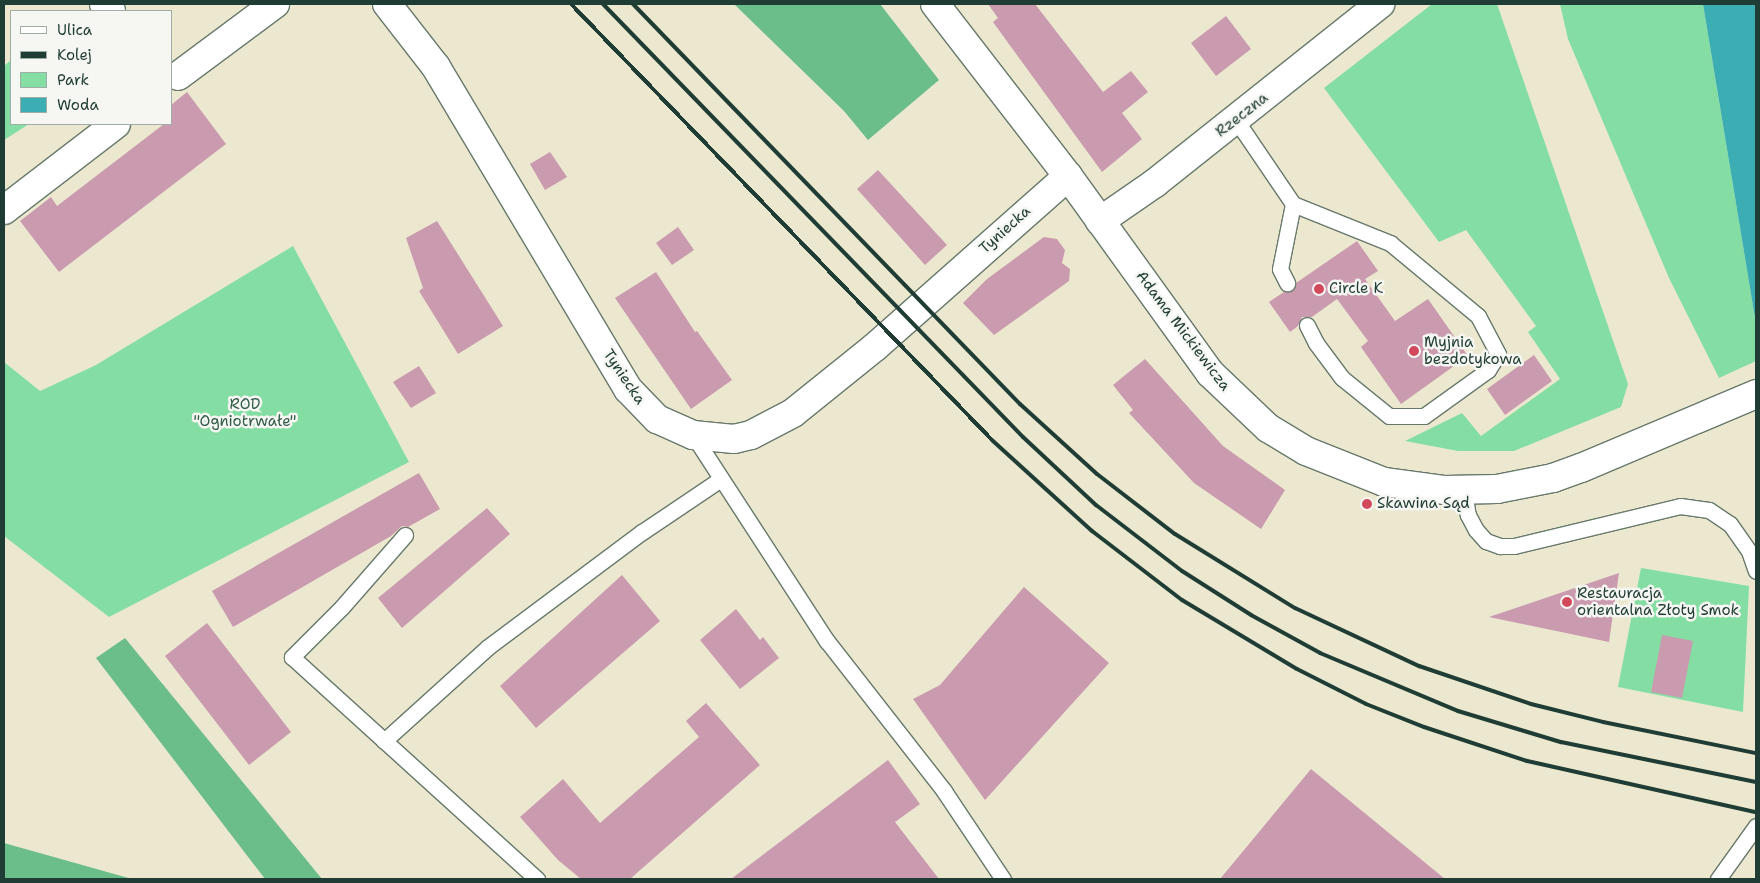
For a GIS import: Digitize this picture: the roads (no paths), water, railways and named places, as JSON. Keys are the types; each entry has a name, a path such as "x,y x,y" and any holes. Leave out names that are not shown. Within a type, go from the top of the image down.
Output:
{"street":[{"path":"173,76 275,4"},
{"name":"Tyniecka","path":"387,4 436,67 628,388 657,418 693,435 734,439 751,435 793,413 875,347 1068,176"},
{"name":"Rzeczna","path":"1100,221 1140,194 1236,120 1380,4"},
{"name":"Adama Mickiewicza","path":"942,6 1068,176 1210,373 1268,428 1306,452 1364,476 1403,485 1464,491 1506,488 1553,478 1675,430 1756,394"},
{"path":"4,210 115,125"}],"lane":[{"path":"1236,120 1293,204 1390,243 1478,316 1498,354 1488,370 1424,416 1389,416 1342,378 1316,343 1307,325"},
{"path":"1287,283 1280,269 1293,204"},
{"path":"693,435 827,642 944,790 1002,879"},
{"path":"384,741 488,647 642,532 721,479"},
{"path":"1464,491 1468,516 1476,530 1486,541 1500,546 1514,546 1680,506 1709,510 1730,524 1749,551 1756,571"},
{"path":"406,535 342,607 292,657 537,879"},
{"path":"1718,879 1756,826"}],"water":[{"path":"1703,4 1756,4 1756,324"}],"railway":[{"path":"571,4 992,440 1092,531 1182,600 1297,669 1366,704 1424,727 1527,761 1756,812"},
{"path":"603,4 1023,437 1096,505 1182,571 1251,615 1320,653 1458,711 1561,742 1756,782"},
{"path":"633,4 1020,404 1097,474 1175,534 1295,608 1419,666 1531,704 1603,722 1756,753"}],"place":[{"name":"Circle K","path":"1319,289"},
{"name":"Myjnia bezdotykowa","path":"1414,351"},
{"name":"Skawina Sąd","path":"1367,504"},
{"name":"Restauracja orientalna Złoty Smok","path":"1567,602"}],"park label":[{"name":"ROD \"Ogniotrwałe\"","path":"245,412"}]}
